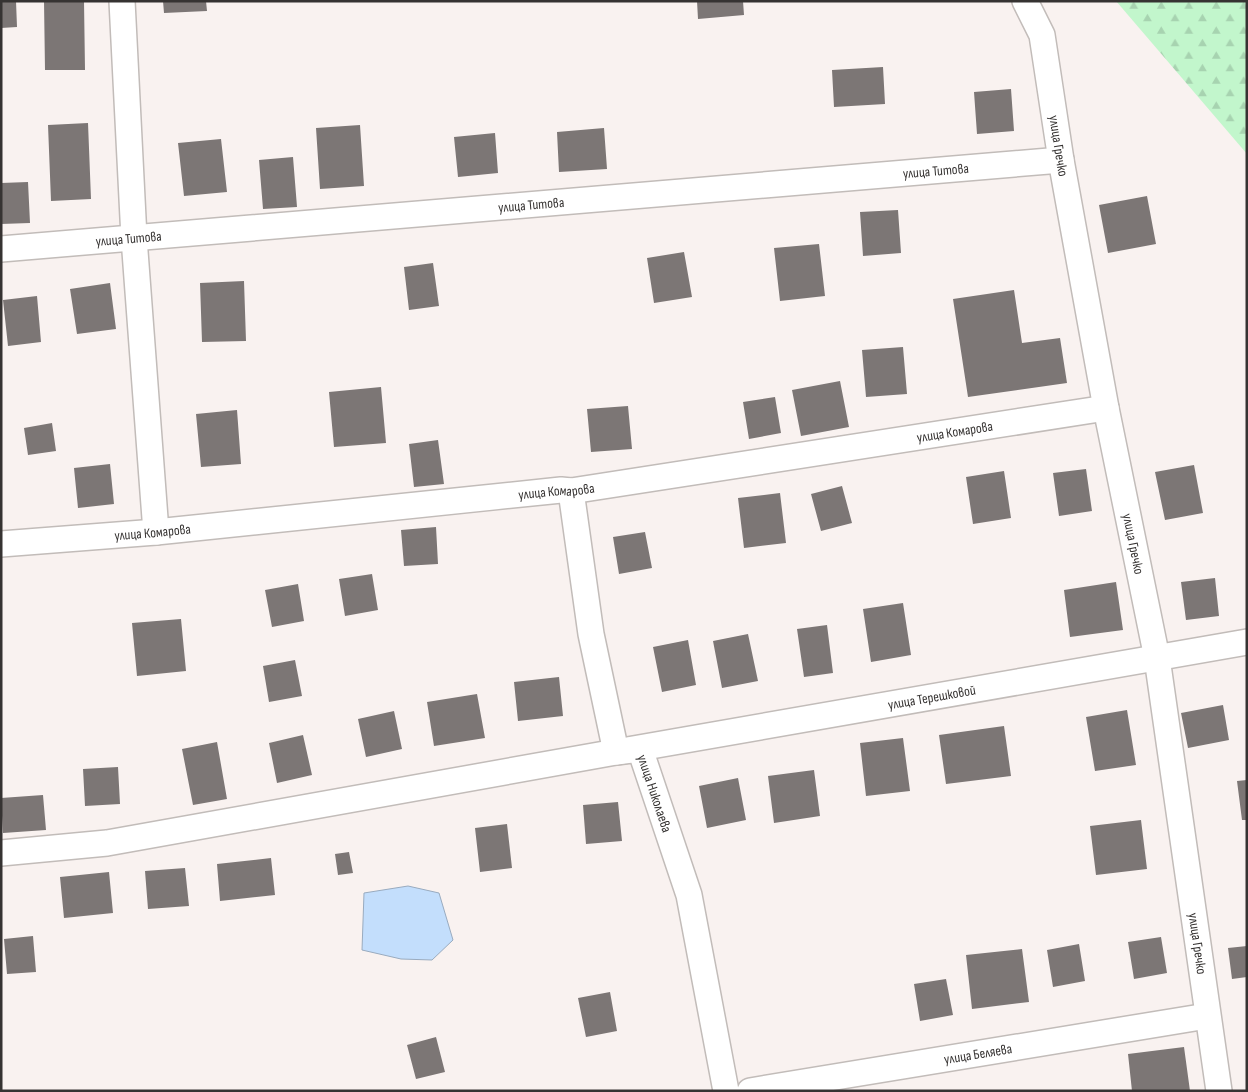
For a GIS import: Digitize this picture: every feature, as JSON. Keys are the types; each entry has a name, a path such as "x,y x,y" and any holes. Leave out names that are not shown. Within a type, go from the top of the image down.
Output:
{"street":[{"path":"122,1 134,238 156,532"},
{"name":"улица Гречко","path":"1025,1 1042,35 1061,160 1106,408 1157,658 1219,1091"},
{"name":"улица Титова","path":"1,249 1061,160"},
{"name":"улица Комарова","path":"1,544 156,532 561,490 571,492 1106,408"},
{"name":"улица Николаева","path":"571,492 591,634 616,752 640,749 689,895 726,1091"},
{"name":"улица Терешковой","path":"640,749 1247,642"},
{"path":"1,853 107,843 616,752"},
{"name":"улица Беляева","path":"750,1091 1207,1016"}],"green space":[{"path":"1116,1 1247,1 1247,154"}],"water":[{"path":"408,886 439,893 453,940 432,960 401,959 362,950 364,893"}],"building":[{"path":"1,1 16,1 17,27 1,28"},
{"path":"44,1 84,1 85,70 45,70"},
{"path":"163,1 206,1 207,11 164,13"},
{"path":"697,1 743,1 744,15 698,19"},
{"path":"883,67 885,104 834,107 832,70"},
{"path":"1011,89 1014,131 977,134 974,92"},
{"path":"88,123 91,199 51,201 48,125"},
{"path":"360,125 364,186 320,189 316,128"},
{"path":"604,128 607,169 559,172 557,132"},
{"path":"495,133 498,173 458,177 454,137"},
{"path":"221,139 227,192 184,196 178,143"},
{"path":"293,157 297,207 263,209 259,160"},
{"path":"28,182 30,223 1,224 1,183"},
{"path":"1147,196 1156,244 1108,253 1099,205"},
{"path":"898,210 901,253 863,256 860,212"},
{"path":"819,244 825,296 780,301 774,248"},
{"path":"684,252 692,297 654,303 647,258"},
{"path":"433,263 439,306 409,310 404,267"},
{"path":"244,281 246,341 202,342 200,283"},
{"path":"110,283 116,329 77,334 70,289"},
{"path":"1014,290 1022,343 1060,338 1067,383 968,397 953,299"},
{"path":"37,296 41,342 8,346 3,300"},
{"path":"903,347 907,394 866,397 862,350"},
{"path":"840,381 849,427 801,436 792,390"},
{"path":"381,387 386,443 334,447 329,392"},
{"path":"775,397 781,433 749,439 743,402"},
{"path":"628,406 632,449 591,452 587,409"},
{"path":"237,410 241,464 201,467 196,414"},
{"path":"52,423 56,451 28,455 24,428"},
{"path":"438,440 444,484 414,487 409,444"},
{"path":"110,464 114,504 78,508 74,468"},
{"path":"1194,465 1203,513 1165,520 1155,472"},
{"path":"1086,469 1092,511 1059,516 1053,473"},
{"path":"1004,471 1011,518 973,524 966,477"},
{"path":"842,486 852,523 821,531 811,494"},
{"path":"780,493 786,543 744,548 738,498"},
{"path":"436,527 438,564 404,566 401,530"},
{"path":"645,532 652,568 619,574 613,537"},
{"path":"372,574 378,610 345,616 339,579"},
{"path":"1215,578 1219,616 1186,620 1181,582"},
{"path":"1116,582 1123,630 1070,637 1064,590"},
{"path":"298,584 304,621 272,627 265,590"},
{"path":"903,603 911,655 871,662 863,609"},
{"path":"181,619 186,671 137,676 132,623"},
{"path":"827,625 833,673 804,677 797,629"},
{"path":"748,634 758,681 722,688 713,641"},
{"path":"688,640 696,685 662,692 653,647"},
{"path":"295,660 302,696 269,702 263,666"},
{"path":"559,677 563,716 518,721 514,682"},
{"path":"477,694 485,738 434,746 427,702"},
{"path":"1223,705 1229,740 1188,748 1181,713"},
{"path":"1127,710 1136,765 1095,771 1086,717"},
{"path":"394,711 402,749 366,757 358,719"},
{"path":"1004,726 1011,776 946,784 939,735"},
{"path":"303,735 312,775 277,783 269,743"},
{"path":"903,738 910,791 866,796 860,743"},
{"path":"217,742 227,799 193,805 182,749"},
{"path":"118,767 120,804 85,806 83,769"},
{"path":"814,770 820,816 774,823 768,776"},
{"path":"738,778 746,820 707,828 699,786"},
{"path":"1247,780 1247,820 1242,820 1237,781"},
{"path":"43,795 46,830 3,833 1,798"},
{"path":"618,802 622,841 586,844 583,805"},
{"path":"1141,820 1147,869 1096,875 1090,826"},
{"path":"507,824 512,868 480,872 475,828"},
{"path":"349,852 353,873 338,875 335,854"},
{"path":"271,858 275,895 220,901 217,864"},
{"path":"185,868 189,906 148,909 145,871"},
{"path":"109,872 113,913 64,918 60,877"},
{"path":"33,936 36,972 7,974 4,939"},
{"path":"1161,937 1167,973 1134,979 1128,942"},
{"path":"1079,944 1085,981 1053,987 1047,950"},
{"path":"1247,946 1247,977 1232,979 1228,948"},
{"path":"1022,949 1029,1002 972,1009 966,955"},
{"path":"946,979 953,1015 920,1021 914,984"},
{"path":"610,992 617,1031 586,1037 578,998"},
{"path":"436,1037 445,1072 416,1079 407,1045"},
{"path":"1184,1047 1190,1091 1132,1091 1128,1054"}]}
